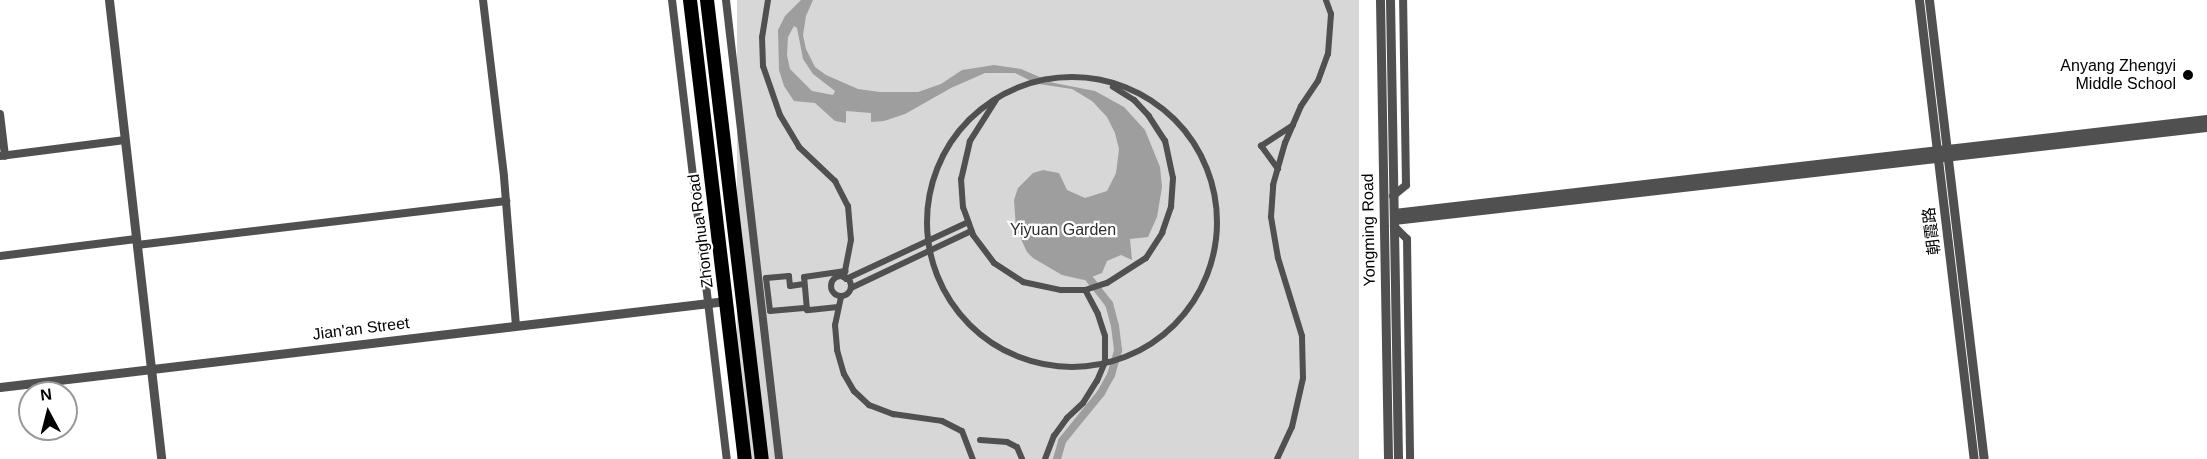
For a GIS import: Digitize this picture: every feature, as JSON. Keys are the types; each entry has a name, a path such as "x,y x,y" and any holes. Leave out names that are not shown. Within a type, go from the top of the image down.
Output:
{"highway":[{"name":"Zhonghua Road","path":"690,0 745,459"},
{"name":"Zhonghua Road","path":"707,0 762,459"}],"street":[{"path":"109,0 161,459"},
{"path":"483,0 506,201 516,326"},
{"path":"672,0 727,459"},
{"path":"726,0 779,459"},
{"path":"768,0 762,37 763,66 780,115 799,147 835,181 848,206 851,240 845,276 851,288"},
{"path":"1277,459 1292,427 1303,378 1302,336 1278,258 1271,217 1273,185 1293,125 1301,106 1318,81 1328,54 1330,14 1326,0"},
{"name":"Yongming Road","path":"1380,0 1388,459"},
{"name":"Yongming Road","path":"1390,0 1398,459"},
{"path":"1393,196 1406,185 1403,0"},
{"name":"朝霞路","path":"1919,0 1943,154 1984,459"},
{"name":"朝霞路","path":"1929,0 1974,459"},
{"path":"1049,78 1101,81 1136,92 1160,107 1188,130 1202,152 1214,195 1215,239 1210,267 1188,309 1173,327 1145,348 1120,359 1092,366 1061,367 1024,359 1002,350 962,318 945,291 930,251 926,219 930,188 939,164 966,122 983,106 1020,87 1049,78"},
{"path":"997,100 970,141 961,179 963,207 971,231 994,263 1023,282 1060,290 1085,290 1128,272 1146,258 1165,224 1171,207 1173,178 1165,141 1149,116 1134,100 1101,81"},
{"path":"0,114 2,156 125,140"},
{"path":"1410,459 1407,239 1394,220 1943,154 2207,119"},
{"path":"1278,169 1262,146 1293,125"},
{"path":"1943,154 2207,127"},
{"path":"0,256 506,201"},
{"path":"968,222 845,276 837,277 831,282 831,288 834,294 841,297 848,294 851,288 971,231"},
{"path":"804,284 790,286 789,276 766,278 770,311 838,307"},
{"path":"807,308 804,277 845,276"},
{"path":"1045,459 1054,436 1067,418 1083,403 1097,381 1105,362 1105,336 1098,314 1085,290"},
{"path":"841,297 835,325 837,350 844,374 854,391 869,405 893,414 942,421 962,432 973,459"},
{"name":"Jian'an Street","path":"0,387 726,301"},
{"path":"980,440 1007,442 1017,447 1022,459"}],"green space":[{"name":"Yiyuan Garden","path":"737,0 1359,0 1359,459 737,459"}],"shaded area":[{"path":"801,0 813,0 806,16 803,35 806,49 815,67 826,75 858,89 880,92 918,92 941,84 962,70 994,65 1021,69 1042,78 1031,81 1015,73 985,73 951,88 905,114 884,121 871,122 871,113 846,111 846,123 835,121 815,103 794,101 784,86 779,70 778,30 785,16","holes":["794,26 797,28 803,59 813,74 835,91 833,95 812,91 790,69 787,55 788,37"]},
{"path":"1049,82 1095,91 1124,107 1145,130 1160,167 1162,187 1157,217 1148,237 1130,239 1132,260 1121,255 1107,261 1102,273 1084,280 1062,275 1033,258 1027,252 1016,228 1014,200 1018,188 1033,173 1043,170 1059,173 1067,190 1085,198 1107,191 1116,173 1119,149 1115,133 1107,117 1092,101 1072,89 1039,84"}],"waterway":[{"path":"1057,459 1062,441 1101,393 1111,375 1118,350 1109,304 1089,278"}],"place":[{"name":"Anyang Zhengyi Middle School","path":"2188,75"}]}
